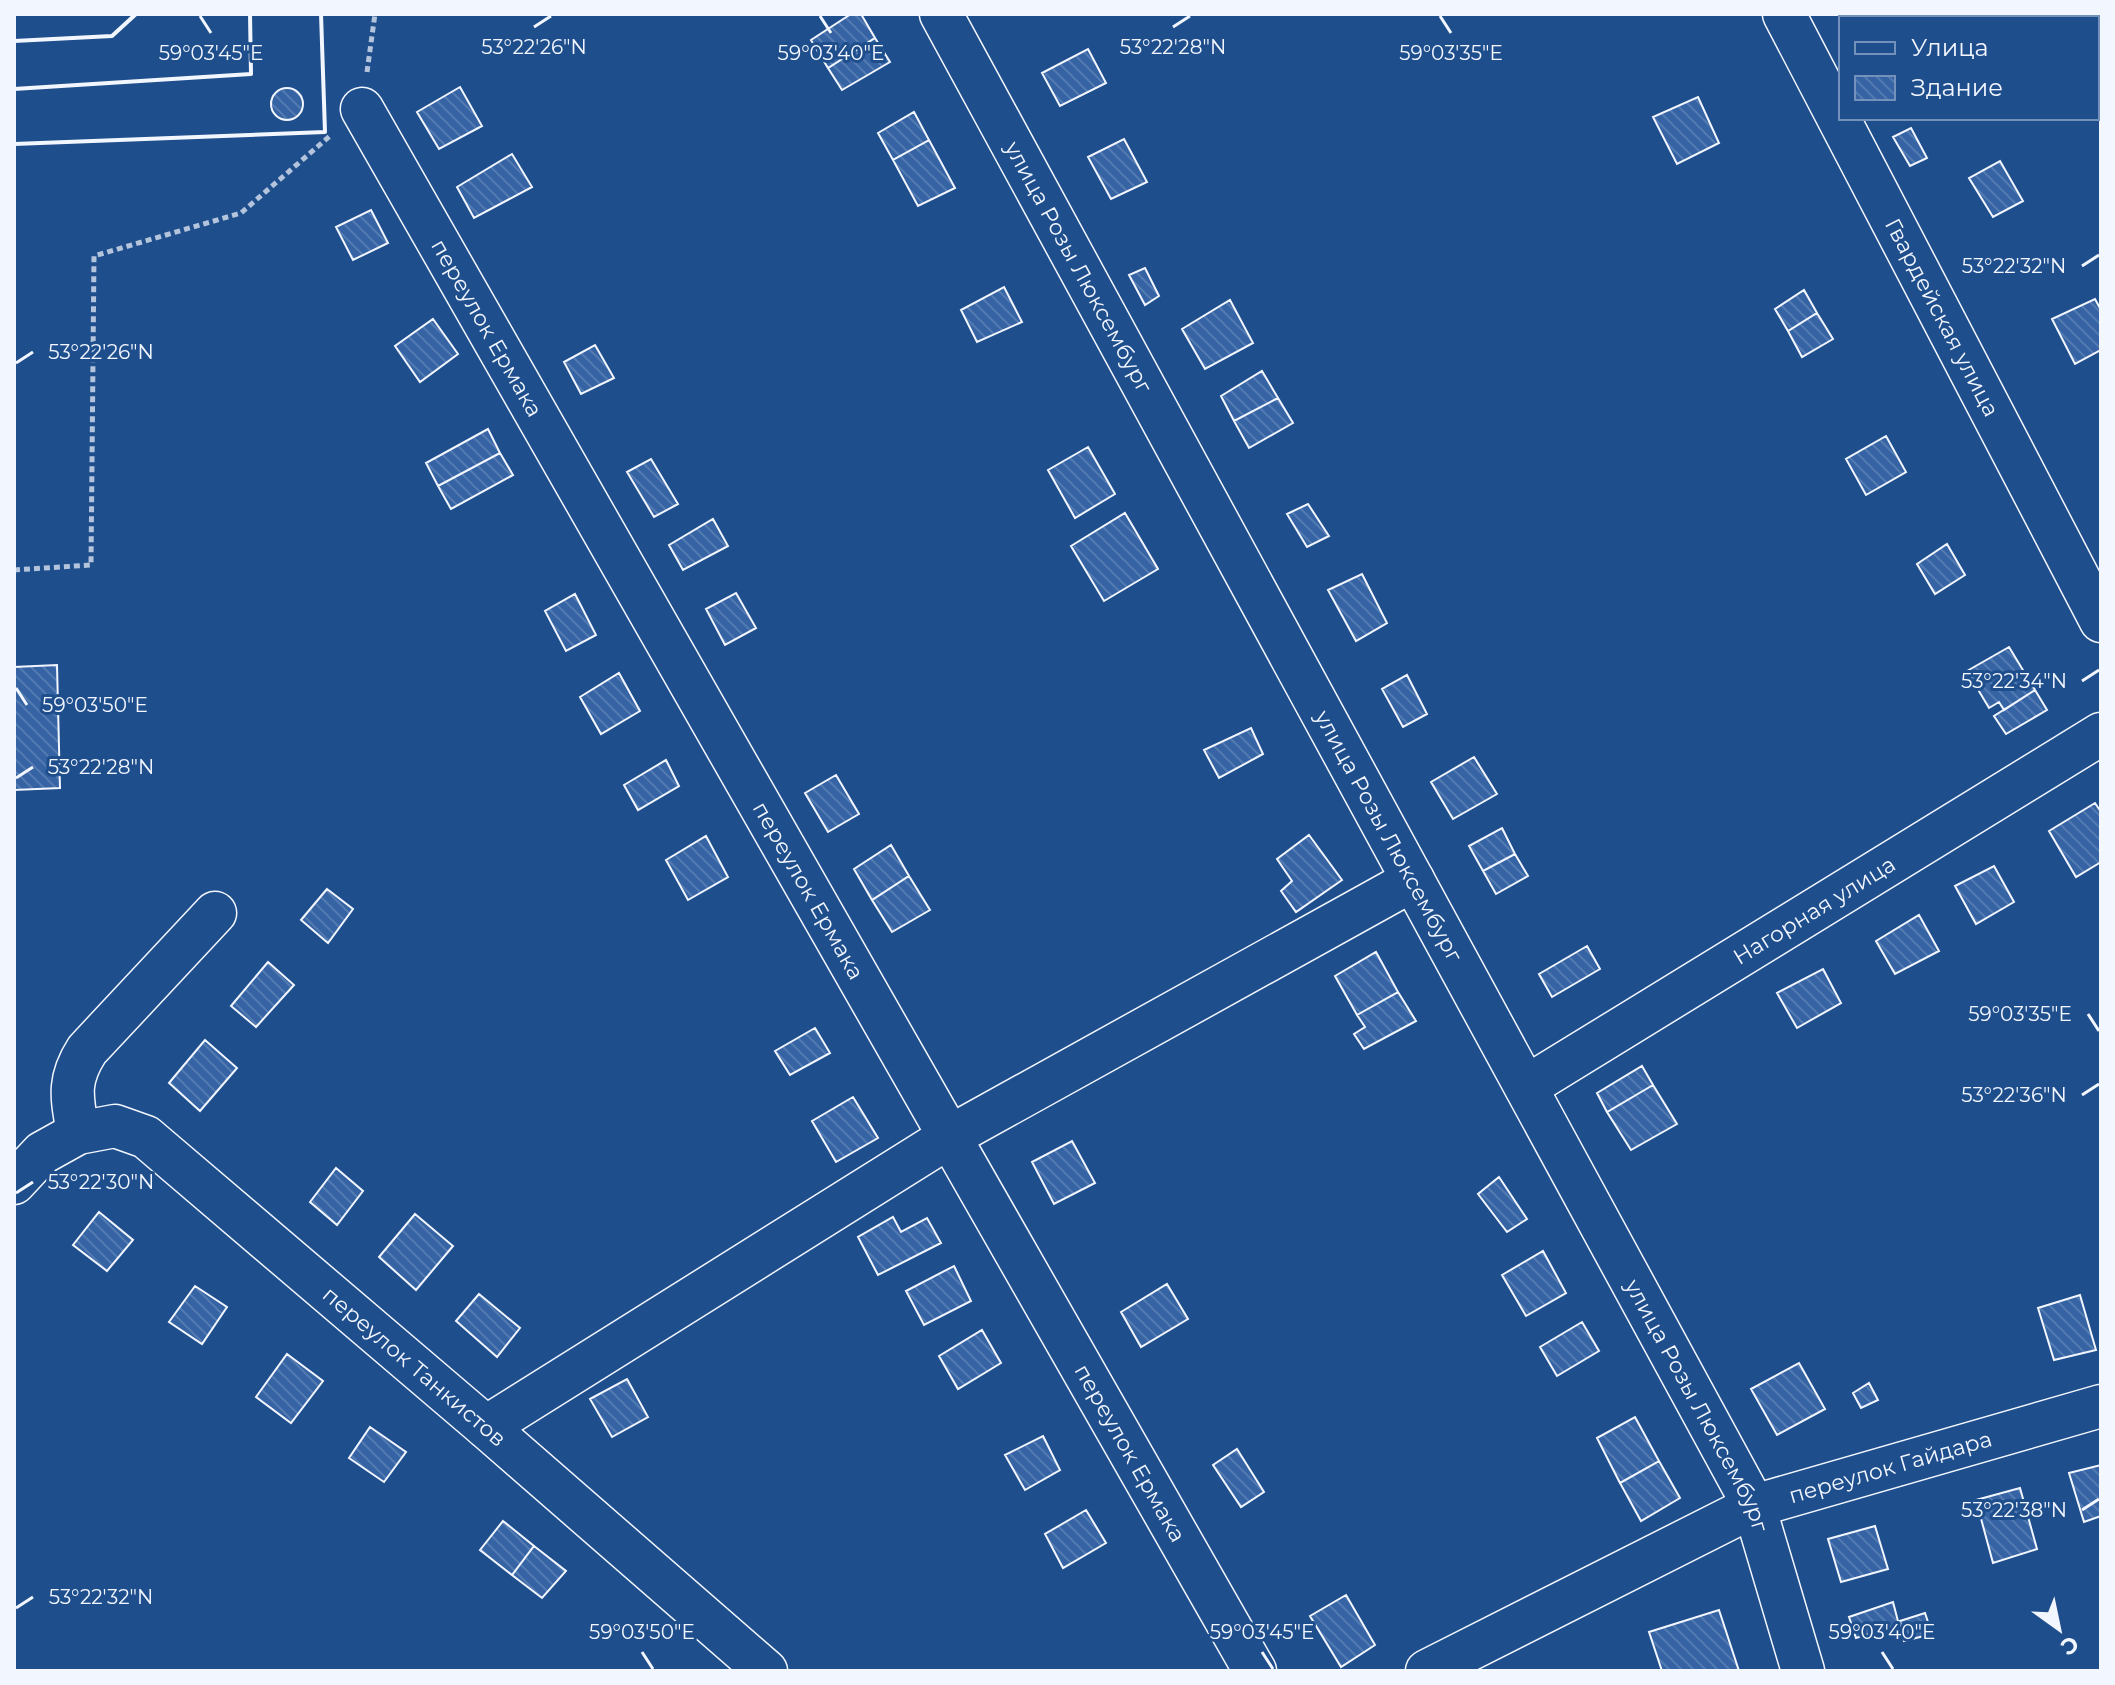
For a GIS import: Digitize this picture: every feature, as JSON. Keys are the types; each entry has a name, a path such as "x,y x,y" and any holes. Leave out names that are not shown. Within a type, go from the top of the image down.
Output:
{"street":[{"name":"улица Розы Люксембург","path":"941,14 1754,1506 1803,1671"},
{"name":"Гвардейская улица","path":"1784,14 1839,119"},
{"name":"переулок Ермака","path":"362,109 1255,1671"},
{"name":"Гвардейская улица","path":"1839,120 2101,621"},
{"name":"Нагорная улица","path":"1526,1087 2101,734"},
{"path":"486,1427 949,1137 1413,880"},
{"path":"78,1133 71,1093 74,1070 87,1050 215,913"},
{"name":"переулок Танкистов","path":"14,1183 42,1153 78,1133 115,1126 146,1137 766,1671"},
{"name":"переулок Гайдара","path":"1427,1671 1754,1506 2101,1406"}],"path":[{"path":"14,570 91,565 94,256 241,213 362,109 375,14"}],"building":[{"path":"851,14 861,14 875,38 828,68 811,40"},
{"path":"1939,14 1940,16 1908,16"},
{"path":"875,38 890,62 842,90 828,68"},
{"path":"1088,49 1106,83 1060,106 1042,73"},
{"path":"460,87 482,126 439,149 417,112"},
{"path":"287,88 299,92 303,104 299,116 287,120 275,116 271,104 275,92"},
{"path":"1698,97 1719,143 1677,164 1653,117"},
{"path":"914,112 929,140 893,160 878,133"},
{"path":"1911,128 1927,158 1910,166 1893,137"},
{"path":"1124,139 1147,182 1111,199 1088,157"},
{"path":"929,140 955,188 918,206 893,160"},
{"path":"512,154 532,187 474,218 457,187"},
{"path":"2000,161 2023,201 1993,217 1969,178"},
{"path":"371,210 388,243 353,260 336,227"},
{"path":"1145,268 1159,296 1145,305 1129,275"},
{"path":"1004,287 1022,322 977,342 961,310"},
{"path":"1804,290 1817,313 1788,331 1775,309"},
{"path":"2095,299 2101,310 2101,350 2075,364 2052,319"},
{"path":"1230,300 1253,343 1205,369 1182,329"},
{"path":"1817,313 1833,339 1802,357 1788,331"},
{"path":"433,319 458,354 420,382 395,346"},
{"path":"595,345 614,378 581,394 564,362"},
{"path":"1262,371 1278,398 1234,421 1221,396"},
{"path":"1278,398 1293,423 1249,448 1234,421"},
{"path":"488,429 500,453 438,486 426,463"},
{"path":"1886,436 1906,472 1866,495 1846,459"},
{"path":"1088,447 1115,494 1075,518 1048,470"},
{"path":"500,453 513,475 451,509 438,486"},
{"path":"651,459 678,504 654,517 627,472"},
{"path":"1308,504 1329,536 1307,547 1287,514"},
{"path":"1125,513 1158,569 1104,601 1071,546"},
{"path":"713,519 728,546 683,570 669,545"},
{"path":"1947,544 1965,575 1935,594 1917,564"},
{"path":"1362,574 1387,623 1356,641 1328,590"},
{"path":"736,593 756,628 725,645 706,609"},
{"path":"575,594 596,635 566,651 545,611"},
{"path":"2009,647 2035,690 2004,710 1999,702 1989,708 1967,671"},
{"path":"57,665 60,788 14,790 14,667"},
{"path":"619,673 640,711 601,734 580,697"},
{"path":"1407,675 1427,714 1403,727 1382,689"},
{"path":"2035,690 2047,710 2006,734 1994,716"},
{"path":"1251,728 1263,754 1219,778 1204,750"},
{"path":"1474,757 1497,794 1453,819 1431,782"},
{"path":"666,760 679,786 638,810 624,785"},
{"path":"836,775 859,814 828,832 805,793"},
{"path":"2095,803 2101,812 2101,862 2076,877 2049,831"},
{"path":"1502,828 1515,854 1483,871 1469,846"},
{"path":"1309,835 1342,880 1296,912 1281,891 1292,881 1277,859"},
{"path":"706,836 728,877 688,900 666,860"},
{"path":"891,845 909,876 872,900 854,869"},
{"path":"1515,854 1528,876 1496,894 1483,871"},
{"path":"1994,866 2014,902 1976,924 1955,886"},
{"path":"909,876 930,910 892,932 872,900"},
{"path":"327,889 353,909 328,943 301,920"},
{"path":"1919,915 1939,951 1895,974 1876,941"},
{"path":"1587,946 1600,969 1552,997 1539,974"},
{"path":"1376,952 1398,992 1357,1015 1335,976"},
{"path":"268,962 294,985 256,1027 231,1006"},
{"path":"1823,969 1841,1003 1797,1028 1777,993"},
{"path":"1398,992 1416,1021 1364,1049 1354,1034 1365,1027 1357,1015"},
{"path":"815,1028 830,1053 790,1075 775,1051"},
{"path":"205,1040 237,1068 200,1111 169,1083"},
{"path":"1642,1066 1653,1085 1607,1112 1597,1093"},
{"path":"1653,1085 1677,1124 1631,1150 1607,1112"},
{"path":"853,1097 878,1138 836,1162 812,1121"},
{"path":"1072,1141 1095,1183 1054,1204 1032,1162"},
{"path":"336,1168 363,1191 337,1225 310,1202"},
{"path":"1499,1177 1527,1219 1507,1232 1478,1194"},
{"path":"99,1212 133,1240 107,1271 73,1245"},
{"path":"415,1214 453,1246 416,1290 379,1257"},
{"path":"893,1217 901,1232 927,1218 941,1243 878,1275 858,1237"},
{"path":"1543,1251 1566,1293 1526,1316 1502,1275"},
{"path":"954,1266 971,1301 924,1325 906,1291"},
{"path":"1167,1284 1188,1319 1141,1347 1121,1312"},
{"path":"195,1286 227,1307 202,1344 169,1322"},
{"path":"479,1294 520,1328 497,1357 456,1321"},
{"path":"2080,1295 2096,1350 2054,1360 2038,1308"},
{"path":"1582,1322 1599,1351 1557,1376 1540,1347"},
{"path":"982,1330 1001,1363 958,1389 939,1356"},
{"path":"287,1354 323,1381 291,1423 256,1397"},
{"path":"1799,1363 1825,1409 1777,1435 1751,1389"},
{"path":"627,1379 648,1417 612,1437 590,1399"},
{"path":"1869,1383 1878,1400 1861,1408 1853,1393"},
{"path":"1635,1417 1659,1461 1620,1483 1597,1438"},
{"path":"370,1427 406,1452 384,1482 349,1458"},
{"path":"1043,1436 1060,1470 1025,1490 1005,1455"},
{"path":"1237,1449 1264,1492 1241,1507 1213,1465"},
{"path":"1659,1461 1680,1498 1641,1521 1620,1483"},
{"path":"2101,1465 2101,1516 2084,1522 2069,1473"},
{"path":"2020,1488 2037,1549 1993,1563 1976,1500"},
{"path":"1086,1510 1106,1543 1063,1568 1045,1534"},
{"path":"503,1521 534,1546 512,1575 480,1550"},
{"path":"1875,1526 1888,1569 1841,1582 1828,1539"},
{"path":"534,1546 566,1571 542,1598 512,1575"},
{"path":"1346,1595 1375,1645 1341,1667 1310,1616"},
{"path":"1893,1602 1899,1625 1856,1638 1849,1617"},
{"path":"1719,1610 1739,1671 1662,1671 1649,1632"},
{"path":"1925,1613 1932,1634 1904,1641 1900,1621"}],"wall":[{"path":"14,41 112,36 136,14"},
{"path":"14,89 251,74 250,14"},
{"path":"14,144 325,132 321,14"}]}
